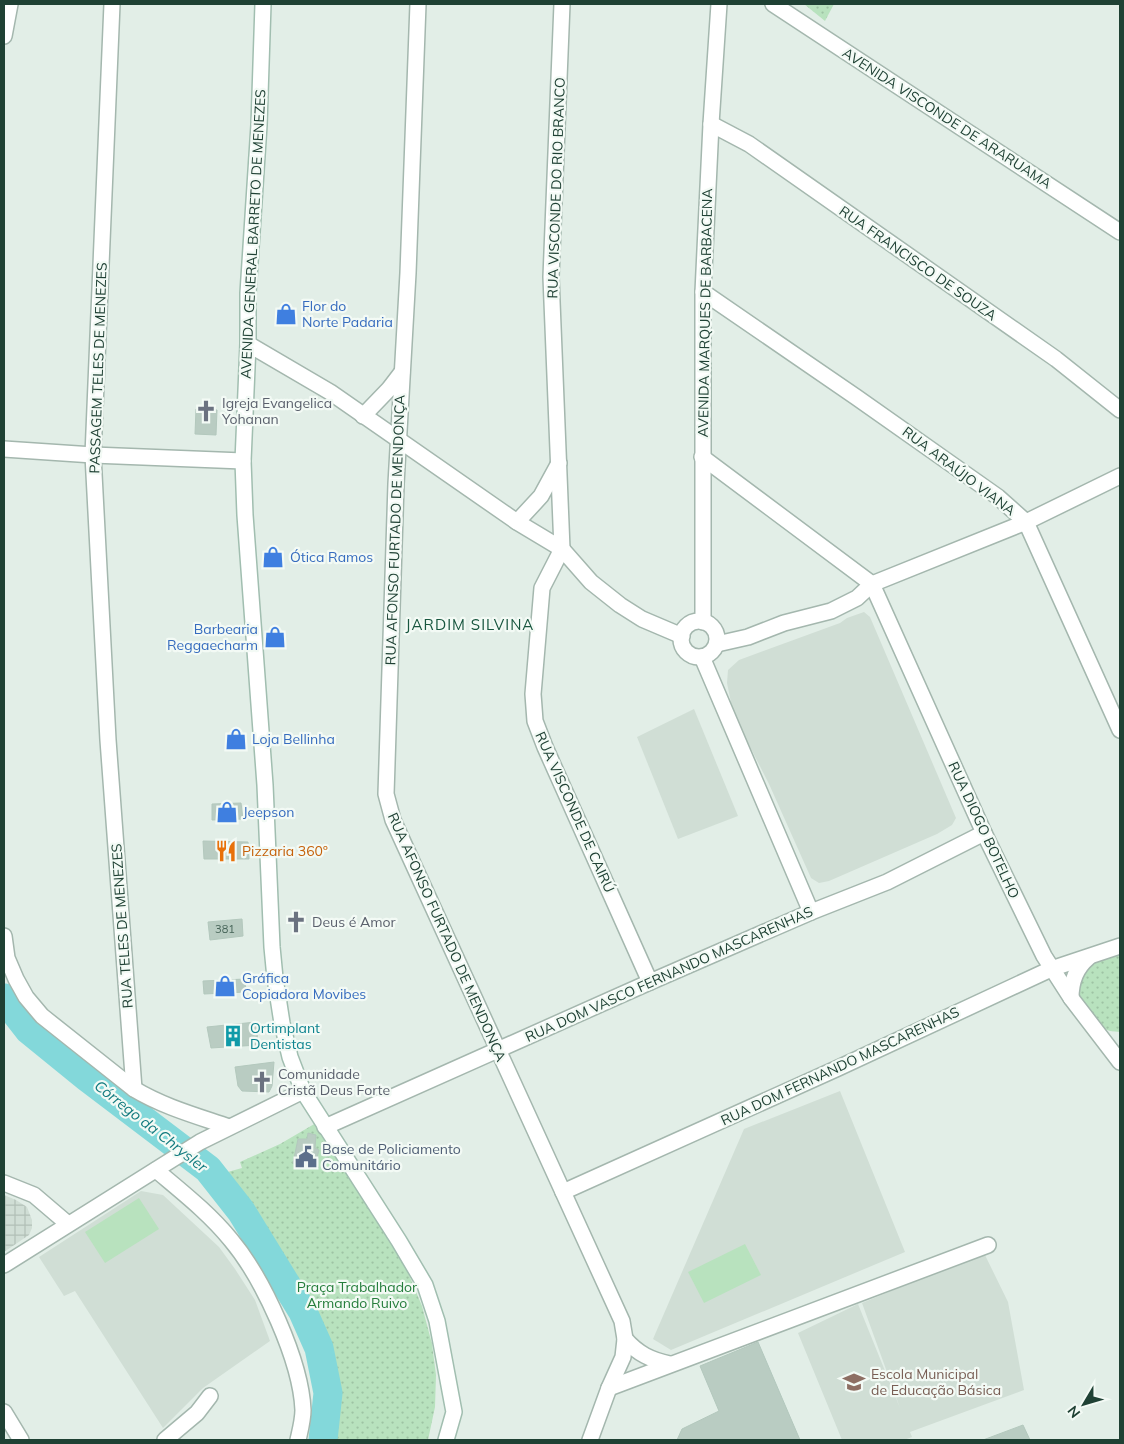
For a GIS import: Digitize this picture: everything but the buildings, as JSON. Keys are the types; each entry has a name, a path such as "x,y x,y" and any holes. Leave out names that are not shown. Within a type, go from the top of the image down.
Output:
{"street":[{"path":"4,36 10,4"},
{"name":"PASSAGEM TELES DE MENEZES","path":"111,762 93,455 112,4"},
{"name":"AVENIDA GENERAL BARRETO DE MENEZES","path":"263,4 259,125 248,294 248,344 243,460 265,785 272,947 282,1023 290,1057 303,1091 400,1241 424,1285 437,1321 454,1412 446,1440"},
{"name":"RUA AFONSO FURTADO DE MENDONÇA","path":"418,4 408,273 396,484 386,794 393,820 622,1321 625,1340 623,1357 608,1388 590,1440"},
{"name":"RUA VISCONDE DO RIO BRANCO","path":"562,4 551,276 562,549"},
{"name":"AVENIDA MARQUES DE BARBACENA","path":"703,622 704,292 710,124 719,4"},
{"name":"AVENIDA VISCONDE DE ARARUAMA","path":"773,4 1120,232"},
{"name":"RUA FRANCISCO DE SOUZA","path":"710,124 749,144 1056,359 1120,410"},
{"name":"RUA ARAÚJO VIANA","path":"704,292 998,497 1026,522 1120,730"},
{"path":"248,344 330,392 517,522 562,549 591,582 620,605 642,619 682,636"},
{"name":"RUA AFONSO FURTADO DE MENDONÇA","path":"363,416 389,389 402,372"},
{"path":"4,449 93,455 243,460"},
{"path":"702,457 867,589"},
{"path":"517,522 541,496 559,462"},
{"path":"717,644 748,637 784,623 808,618 834,600 867,589 896,573 1026,522 1120,476"},
{"name":"RUA VISCONDE DE CAIRÚ","path":"562,549 542,588 533,694 535,720 545,747 650,982"},
{"name":"RUA DIOGO BOTELHO","path":"867,589 1051,969 1120,1062"},
{"path":"703,622 708,624 716,633 717,644 712,653 702,657 693,656 688,654 682,646 682,636 684,630 692,623 703,622"},
{"path":"702,657 811,912"},
{"name":"RUA TELES DE MENEZES","path":"111,762 134,1089"},
{"name":"RUA DOM VASCO FERNANDO MASCARENHAS","path":"326,1127 650,982 811,912 887,882 984,833"},
{"path":"4,936 7,958 16,979 26,997 42,1016 134,1089 160,1103 229,1126"},
{"name":"RUA DOM FERNANDO MASCARENHAS","path":"562,1192 828,1073 1051,969 1119,947"},
{"path":"1071,998 1071,988 1075,976 1081,964 1091,956"},
{"path":"1103,1039 1120,1042"},
{"path":"4,1265 200,1142 303,1091"},
{"path":"156,1170 194,1202 232,1240 267,1297 293,1359 301,1391 303,1412 298,1440"},
{"path":"4,1183 34,1195 68,1224"},
{"path":"608,1388 988,1245"},
{"path":"625,1340 646,1357 670,1364"},
{"path":"165,1440 197,1413 210,1396"},
{"path":"4,1412 21,1440"}],"shaded area":[{"path":"864,612 870,617 956,818 952,825 937,834 829,881 819,883 811,878 769,784 743,733 732,707 727,683 728,670 739,660 840,623 847,618"},
{"path":"694,709 738,816 678,839 637,737"},
{"path":"840,1091 905,1252 671,1350 653,1339 744,1129"},
{"path":"141,1191 163,1195 219,1247 255,1300 270,1341 203,1388 163,1428 75,1291 64,1296 39,1257"},
{"path":"4,1195 27,1207 32,1220 32,1228 29,1235 4,1252"},
{"path":"984,1253 1008,1302 1024,1390 910,1432 912,1437 904,1440 842,1440 798,1333 858,1304 900,1408 862,1303"}],"green space":[{"path":"804,4 834,4 825,21"},
{"path":"1120,953 1120,1032 1099,1027 1083,1009 1079,995 1081,982 1087,969 1096,960"},
{"name":"Praça Trabalhador Armando Ruivo","path":"316,1123 341,1160 407,1270 422,1306 432,1344 436,1375 435,1407 428,1440 332,1440 333,1392 322,1349 305,1317 288,1277 257,1221 224,1173 242,1168 240,1162 280,1144"},
{"path":"139,1198 159,1229 105,1263 85,1232"},
{"path":"745,1244 761,1275 704,1303 688,1272"}],"waterway":[{"name":"Córrego da Chrysler","path":"4,998 29,1030 88,1078 208,1169 241,1211 303,1312 319,1348 328,1393 323,1440"}],"place":[{"name":"Flor do Norte Padaria","path":"286,314"},
{"name":"Igreja Evangelica Yohanan","path":"206,411"},
{"name":"Ótica Ramos","path":"273,557"},
{"name":"Barbearia Reggaecharm","path":"275,637"},
{"name":"Loja Bellinha","path":"236,739"},
{"name":"Jeepson","path":"227,812"},
{"name":"Pizzaria 360º","path":"226,851"},
{"name":"Deus é Amor","path":"296,922"},
{"name":"Gráfica Copiadora Movibes","path":"225,986"},
{"name":"Ortimplant Dentistas","path":"233,1036"},
{"name":"Comunidade Cristã Deus Forte","path":"262,1082"},
{"name":"Base de Policiamento Comunitário","path":"306,1157"},
{"name":"Escola Municipal de Educação Básica","path":"854,1382"}],"district":[{"name":"JARDIM SILVINA","path":"470,624"}]}
